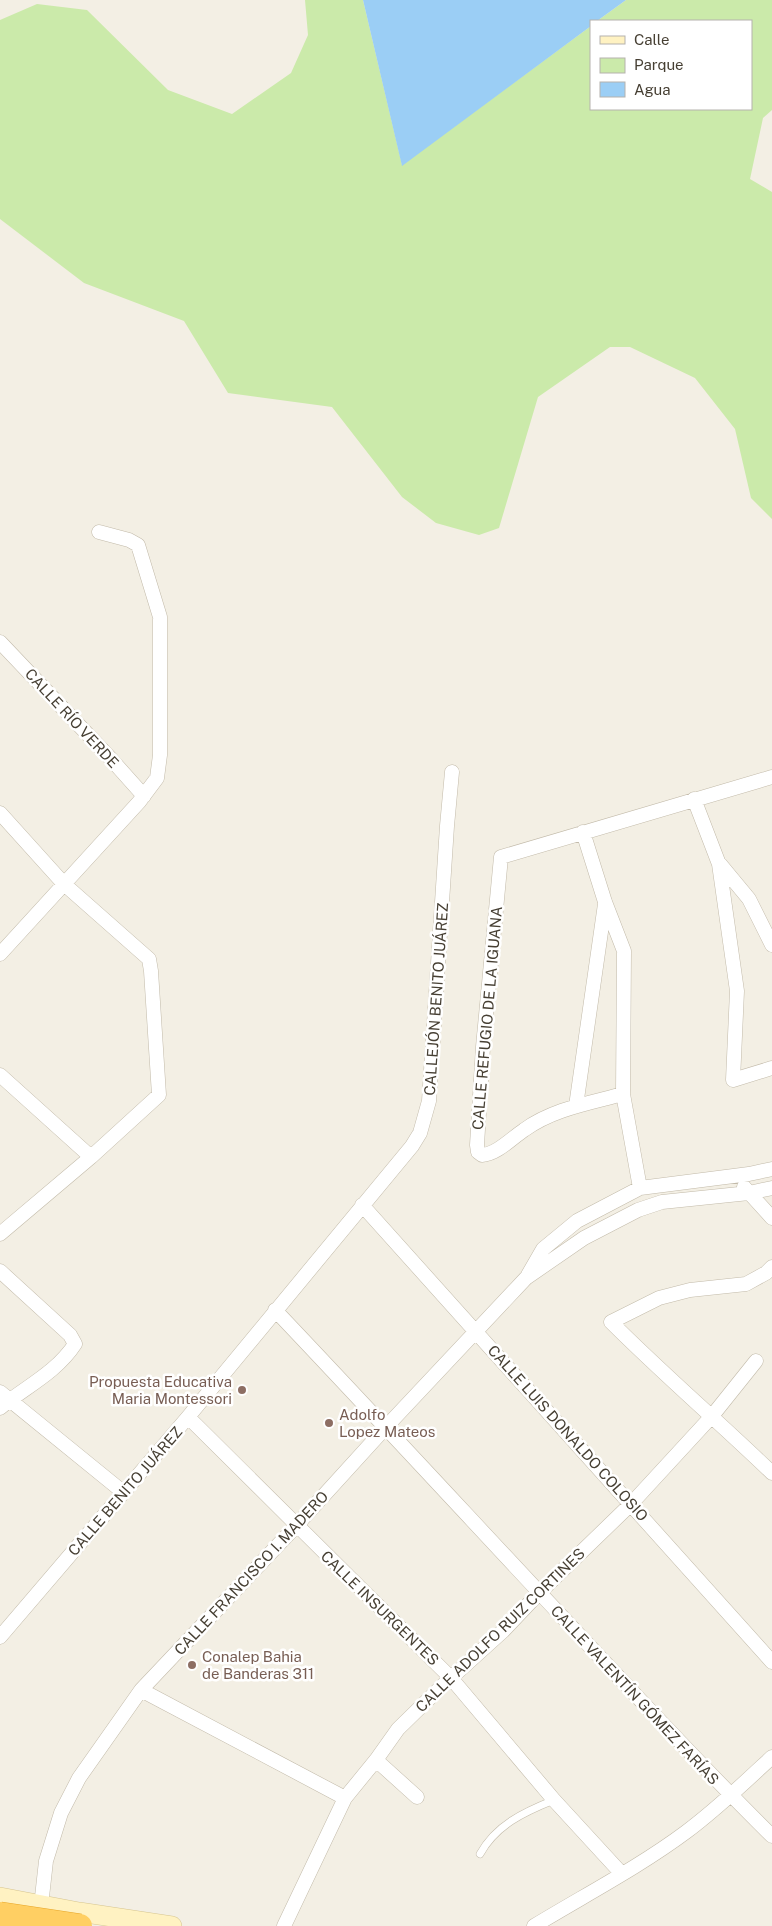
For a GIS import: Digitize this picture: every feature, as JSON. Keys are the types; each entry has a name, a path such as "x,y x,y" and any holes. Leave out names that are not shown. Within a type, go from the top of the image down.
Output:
{"highway":[{"path":"0,1914 80,1926"}],"main road":[{"path":"0,1898 172,1926"}],"street":[{"path":"0,954 144,796 157,778 160,755 160,617 138,545 129,540 99,532"},
{"name":"CALLE RÍO VERDE","path":"0,642 111,758 144,796"},
{"name":"CALLEJÓN BENITO JUÁREZ","path":"362,1205 416,1139 425,1119 430,1101 452,772"},
{"name":"CALLE REFUGIO DE LA IGUANA","path":"623,1094 576,1106 529,1126 494,1152 482,1155 478,1152 483,1047 500,856 772,777"},
{"path":"694,799 719,864 737,991 733,1080 772,1068"},
{"path":"0,813 64,884 149,959 159,1095 0,1234"},
{"path":"583,832 605,902 624,951 623,1094 640,1188"},
{"path":"719,864 749,899 772,945"},
{"path":"576,1106 605,902"},
{"path":"0,1075 91,1156"},
{"name":"CALLE FRANCISCO I. MADERO","path":"526,1278 542,1249 577,1221 640,1188 734,1176 772,1169"},
{"path":"734,1176 772,1218"},
{"name":"CALLE FRANCISCO I. MADERO","path":"41,1906 46,1861 61,1813 79,1778 140,1690 296,1526 526,1278 584,1238 638,1210 662,1202 749,1193 772,1188"},
{"name":"CALLE BENITO JUÁREZ","path":"0,1637 188,1417 362,1205"},
{"name":"CALLE LUIS DONALDO COLOSIO","path":"362,1205 772,1662"},
{"path":"772,1267 766,1273 746,1284 690,1290 658,1298 611,1322 645,1357 712,1416 772,1473"},
{"path":"0,1271 70,1335 74,1344 69,1353 41,1380 3,1400 123,1492"},
{"name":"CALLE VALENTÍN GÓMEZ FARÍAS","path":"275,1310 539,1593 731,1796 772,1836"},
{"name":"CALLE ADOLFO RUIZ CORTINES","path":"284,1926 345,1798 398,1729 503,1631 539,1593 631,1504 712,1416 756,1361"},
{"name":"CALLE INSURGENTES","path":"188,1417 451,1678 518,1755 554,1800 622,1874"},
{"path":"140,1690 345,1798"},
{"path":"534,1926 622,1874 686,1832 731,1796 772,1757"},
{"path":"376,1760 417,1797"}],"lane":[{"path":"480,1854 488,1839 505,1824 531,1809 554,1800"}],"green space":[{"path":"305,0 363,0 402,165 590,27 590,110 752,110 752,20 598,20 626,0 772,0 772,110 763,118 750,179 772,192 772,519 751,498 735,429 695,378 630,347 610,347 538,397 499,528 479,535 436,523 402,497 332,407 228,393 184,321 84,283 0,219 0,20 37,4 87,10 168,90 232,114 291,73 308,35"}],"water":[{"path":"363,0 626,0 598,20 590,20 590,27 402,166"}],"place":[{"name":"Propuesta Educativa Maria Montessori","path":"242,1390"},
{"name":"Adolfo Lopez Mateos","path":"329,1423"},
{"name":"Conalep Bahia de Banderas 311","path":"192,1665"}]}
